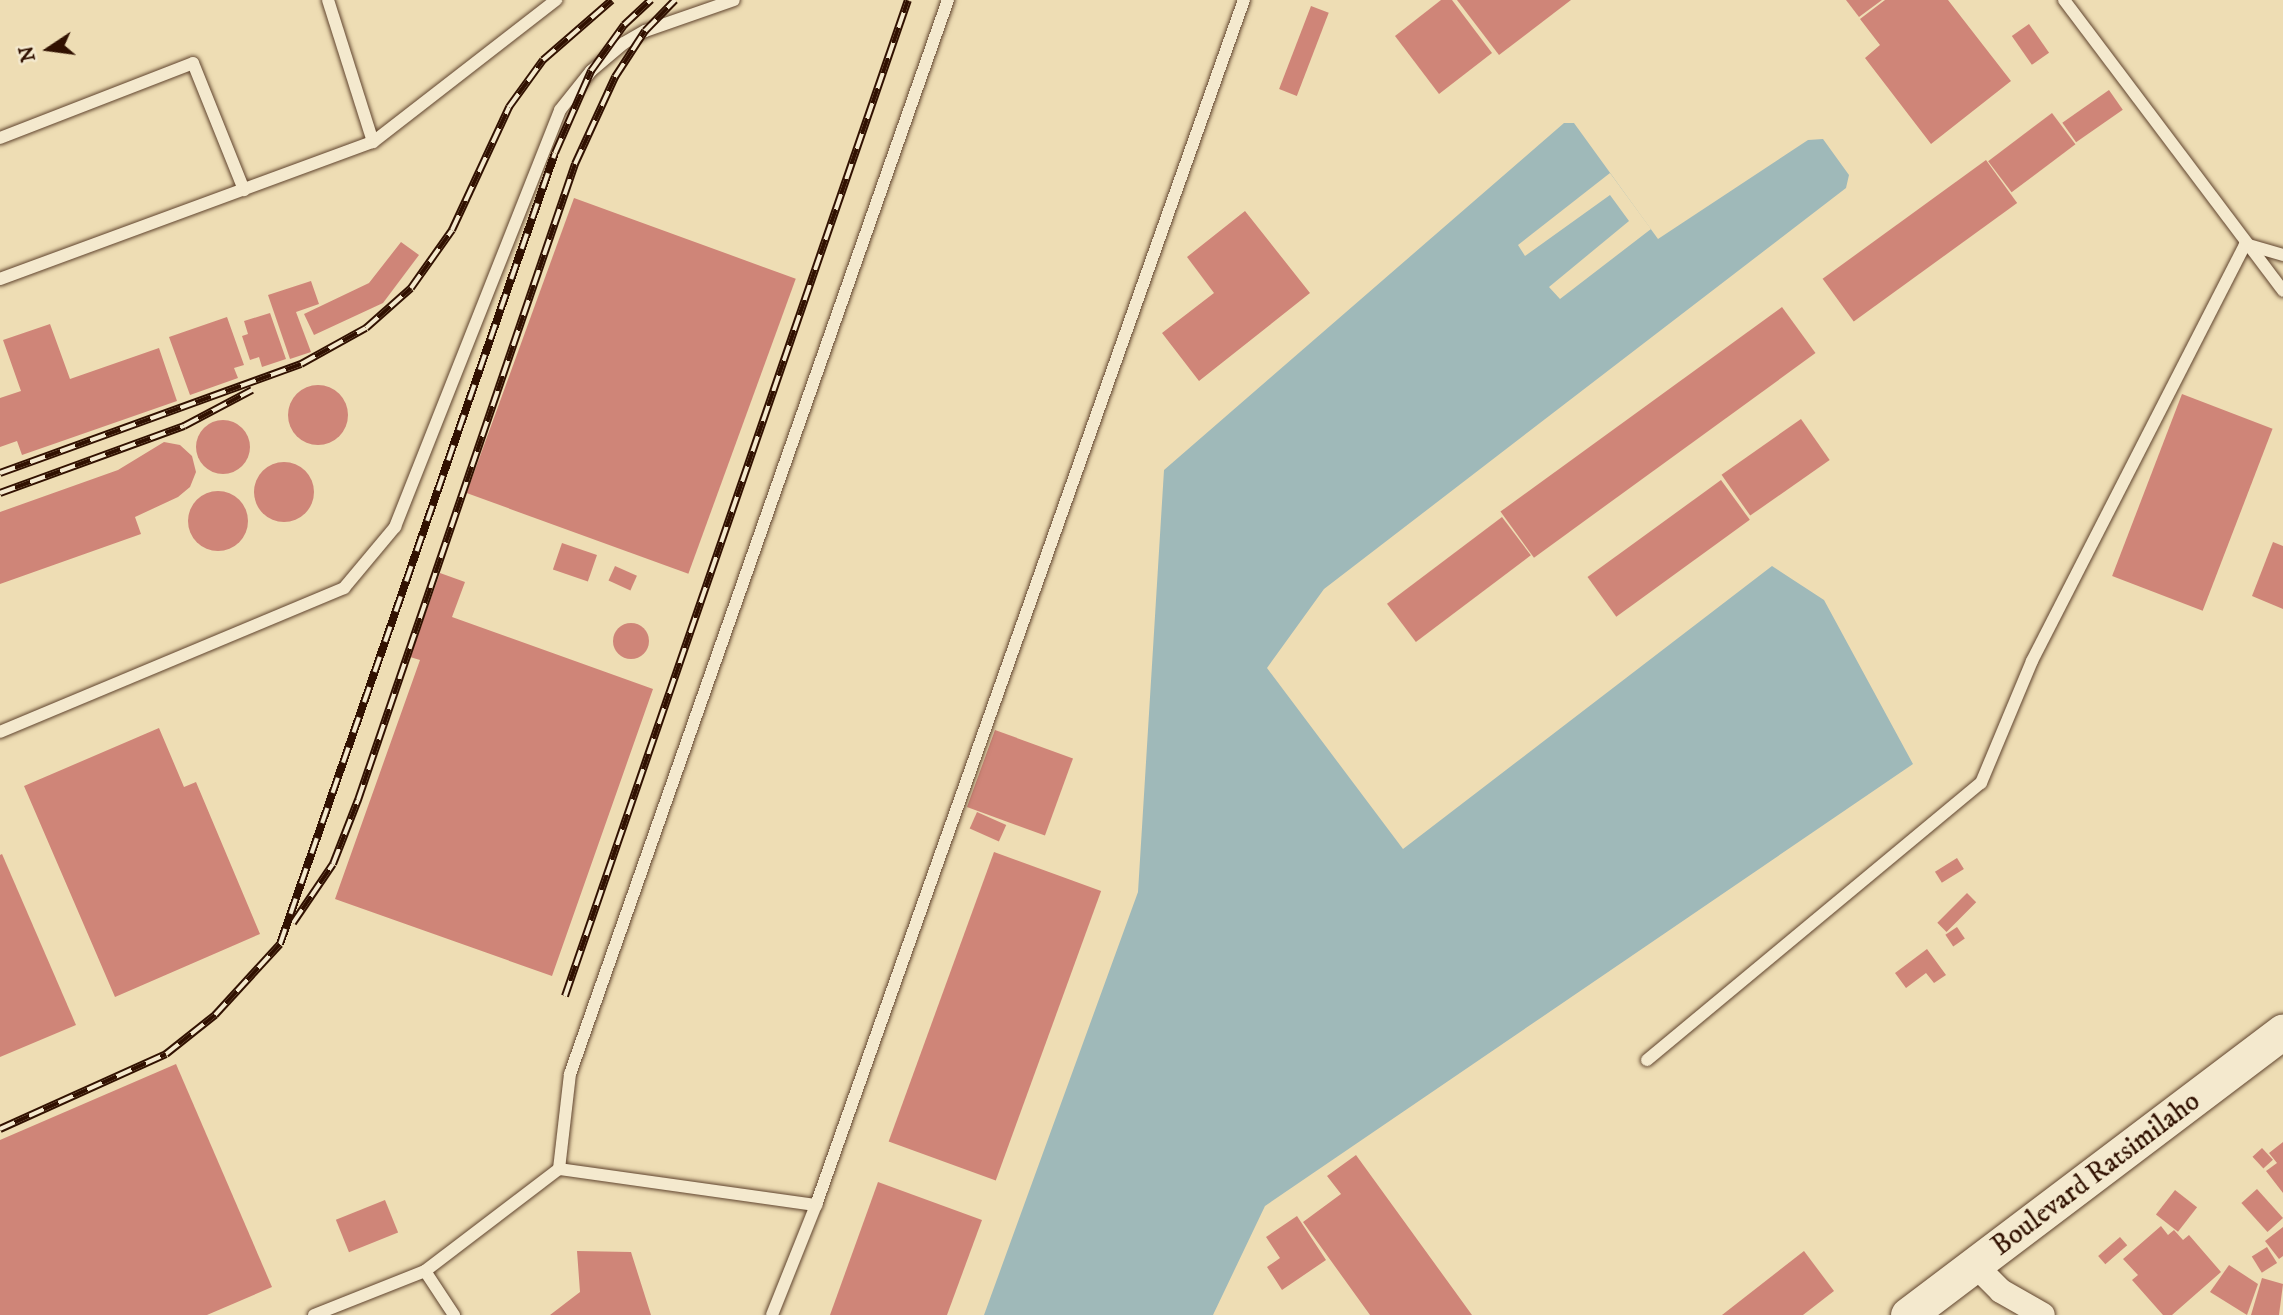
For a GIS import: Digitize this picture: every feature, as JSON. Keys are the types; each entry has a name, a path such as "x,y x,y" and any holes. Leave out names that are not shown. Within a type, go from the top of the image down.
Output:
{"main road":[{"name":"Boulevard Ratsimilaho","path":"1908,1315 2283,1031"}],"street":[{"path":"1976,1266 2001,1291 2043,1315"}],"lane":[{"path":"328,0 373,142"},
{"path":"0,279 373,142 556,0"},
{"path":"0,732 344,588 396,527 560,110 591,71 624,43 645,31 734,0"},
{"path":"559,1169 570,1074 948,0"},
{"path":"772,1315 816,1205 1244,0"},
{"path":"2064,0 2245,244 2283,291"},
{"path":"0,138 193,64 244,190"},
{"path":"2245,244 2283,255"},
{"path":"1647,1060 1981,783 2032,661 2245,244"},
{"path":"314,1315 425,1271 559,1169 816,1205"},
{"path":"425,1271 454,1315"}],"water":[{"path":"1564,123 1574,123 1658,239 1808,140 1823,139 1849,175 1846,188 1324,589 1267,668 1403,849 1772,566 1824,600 1913,764 1265,1206 1213,1315 984,1315 1138,892 1164,470"}],"pier":[{"path":"1610,173 1651,229 1560,299 1549,287 1629,221 1610,195 1525,256 1518,245"}],"building":[{"path":"1441,0 1452,0 1492,53 1439,94 1395,36"},
{"path":"1457,0 1571,0 1499,55"},
{"path":"1846,0 1882,0 1859,17"},
{"path":"1885,0 1948,0 2011,81 1931,144 1865,58 1880,45 1860,19"},
{"path":"1311,6 1329,13 1297,96 1279,89"},
{"path":"2029,24 2049,53 2032,65 2012,36"},
{"path":"2109,90 2123,110 2076,142 2062,123"},
{"path":"2052,113 2075,144 2012,192 1988,161"},
{"path":"1986,160 2017,203 1854,322 1823,279"},
{"path":"574,198 796,279 688,574 467,493"},
{"path":"1245,211 1310,293 1199,381 1162,333 1214,293 1187,257"},
{"path":"401,242 419,255 383,303 314,335 304,314 369,283"},
{"path":"311,281 319,304 296,312 311,352 290,359 268,295"},
{"path":"1782,307 1816,353 1534,558 1500,512"},
{"path":"270,313 286,359 262,367 259,357 250,360 242,336 248,334 244,321"},
{"path":"227,317 244,365 234,368 238,378 190,395 169,337"},
{"path":"50,324 70,379 159,348 177,401 22,455 17,441 0,447 0,398 21,391 3,340"},
{"path":"318,385 339,394 348,415 339,436 318,445 297,436 288,415 297,394"},
{"path":"2182,394 2273,429 2203,611 2112,576"},
{"path":"1801,419 1830,460 1750,516 1722,475"},
{"path":"228,420 238,424 246,432 250,447 246,462 238,470 218,474 208,470 200,462 196,442 200,432 208,424"},
{"path":"164,442 180,445 192,456 196,472 190,487 178,497 135,517 141,534 0,584 0,512 118,470"},
{"path":"284,462 305,471 314,492 305,513 284,522 263,513 254,492 263,471"},
{"path":"1721,480 1750,520 1616,617 1588,577"},
{"path":"218,491 239,500 248,521 239,542 218,551 197,542 188,521 197,500"},
{"path":"1502,517 1531,555 1416,642 1387,604"},
{"path":"2273,542 2283,546 2283,609 2252,596"},
{"path":"562,543 597,555 588,582 553,569"},
{"path":"615,566 637,576 630,590 608,581"},
{"path":"440,573 465,582 452,617 653,689 552,976 335,899 420,660 410,657"},
{"path":"631,623 644,628 649,641 644,654 631,659 618,654 613,641 618,628"},
{"path":"159,728 184,787 196,782 260,934 115,997 24,786"},
{"path":"995,730 1073,758 1045,835 967,807"},
{"path":"977,812 1006,825 999,841 970,828"},
{"path":"994,852 1101,891 996,1180 889,1141"},
{"path":"2,854 76,1025 0,1057 0,855"},
{"path":"1957,858 1964,869 1942,883 1935,872"},
{"path":"1967,893 1976,902 1946,932 1937,923"},
{"path":"1957,927 1965,939 1953,946 1945,935"},
{"path":"1927,949 1946,975 1934,983 1926,973 1906,988 1895,973"},
{"path":"176,1064 272,1287 207,1315 0,1315 0,1140"},
{"path":"2283,1142 2283,1193 2266,1171 2277,1163 2269,1153"},
{"path":"2262,1148 2273,1160 2263,1169 2252,1157"},
{"path":"1356,1155 1472,1315 1370,1315 1303,1222 1341,1194 1327,1176"},
{"path":"878,1182 982,1220 947,1315 830,1315"},
{"path":"2257,1189 2283,1218 2267,1232 2241,1203"},
{"path":"2175,1190 2197,1207 2178,1232 2156,1214"},
{"path":"385,1200 398,1232 349,1252 336,1220"},
{"path":"1297,1216 1326,1260 1282,1290 1267,1267 1280,1258 1266,1237"},
{"path":"2161,1226 2168,1235 2174,1230 2183,1240 2189,1235 2221,1272 2172,1315 2163,1315 2132,1280 2138,1275 2123,1259"},
{"path":"2283,1227 2283,1256 2279,1259 2265,1241"},
{"path":"2120,1237 2127,1245 2105,1264 2098,1256"},
{"path":"2267,1247 2277,1263 2262,1273 2252,1257"},
{"path":"577,1251 631,1252 651,1315 550,1315 580,1292"},
{"path":"1804,1251 1834,1291 1803,1315 1722,1315"},
{"path":"2229,1265 2258,1284 2247,1315 2210,1292"},
{"path":"2262,1278 2283,1284 2279,1315 2251,1315"}],"railway":[{"path":"0,473 301,364 366,328 411,288 452,230 509,107 543,60 612,0"},
{"path":"0,1129 166,1054 215,1015 280,944 555,153 591,71 624,25 651,0"},
{"path":"293,923 333,864 358,800 575,164 615,77 645,31 675,0"},
{"path":"565,996 908,0"},
{"path":"0,493 184,426 252,390"}]}
